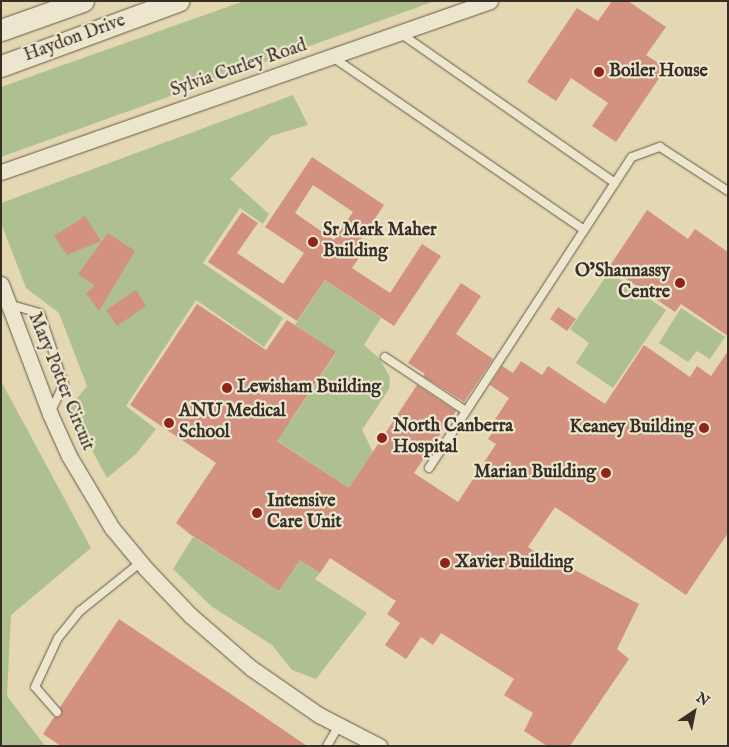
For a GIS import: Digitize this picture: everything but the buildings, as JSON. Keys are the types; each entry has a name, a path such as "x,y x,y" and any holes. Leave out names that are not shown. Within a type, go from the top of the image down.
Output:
{"main road":[{"name":"Haydon Drive","path":"1,30 83,1"},
{"name":"Haydon Drive","path":"1,66 178,1"}],"street":[{"name":"Sylvia Curley Road","path":"1,172 490,1"},
{"name":"Mary Potter Circuit","path":"1,284 50,414 69,456 112,528 140,563 190,615 225,646 294,698 379,746"}],"lane":[{"path":"398,32 615,183"},
{"path":"330,56 584,230"},
{"path":"429,468 632,157 660,147 728,191"},
{"path":"8,304 40,313 64,384 50,414"},
{"path":"385,357 466,411"},
{"path":"57,712 35,688 58,638 80,611 140,563"},
{"path":"327,746 339,725"}],"green space":[{"path":"244,1 435,1 1,157 1,87"},
{"path":"293,95 308,125 271,136 230,179 269,214 263,224 240,208 203,263 283,318 264,347 196,300 126,406 156,429 136,454 107,478 69,408 87,386 59,313 26,288 1,223 1,203"},
{"path":"609,272 666,310 613,388 576,363 589,343 570,329"},
{"path":"325,280 381,318 364,345 379,358 390,377 389,389 362,430 373,452 349,488 252,424 290,422 336,353 295,325"},
{"path":"681,308 725,337 710,359 697,351 688,362 659,343"},
{"path":"1,381 91,548 11,615 7,696 45,746 1,746"},
{"path":"193,537 279,591 300,560 320,573 315,579 367,613 316,679 292,670 272,645 211,606 173,569"}],"place":[{"name":"Boiler House","path":"599,72"},
{"name":"Sr Mark Maher Building","path":"313,242"},
{"name":"O’Shannassy Centre","path":"680,283"},
{"name":"Lewisham Building","path":"227,388"},
{"name":"ANU Medical School","path":"169,423"},
{"name":"Keaney Building","path":"704,428"},
{"name":"North Canberra Hospital","path":"382,438"},
{"name":"Marian Building","path":"606,473"},
{"name":"Intensive Care Unit","path":"257,513"},
{"name":"Xavier Building","path":"445,563"}]}
